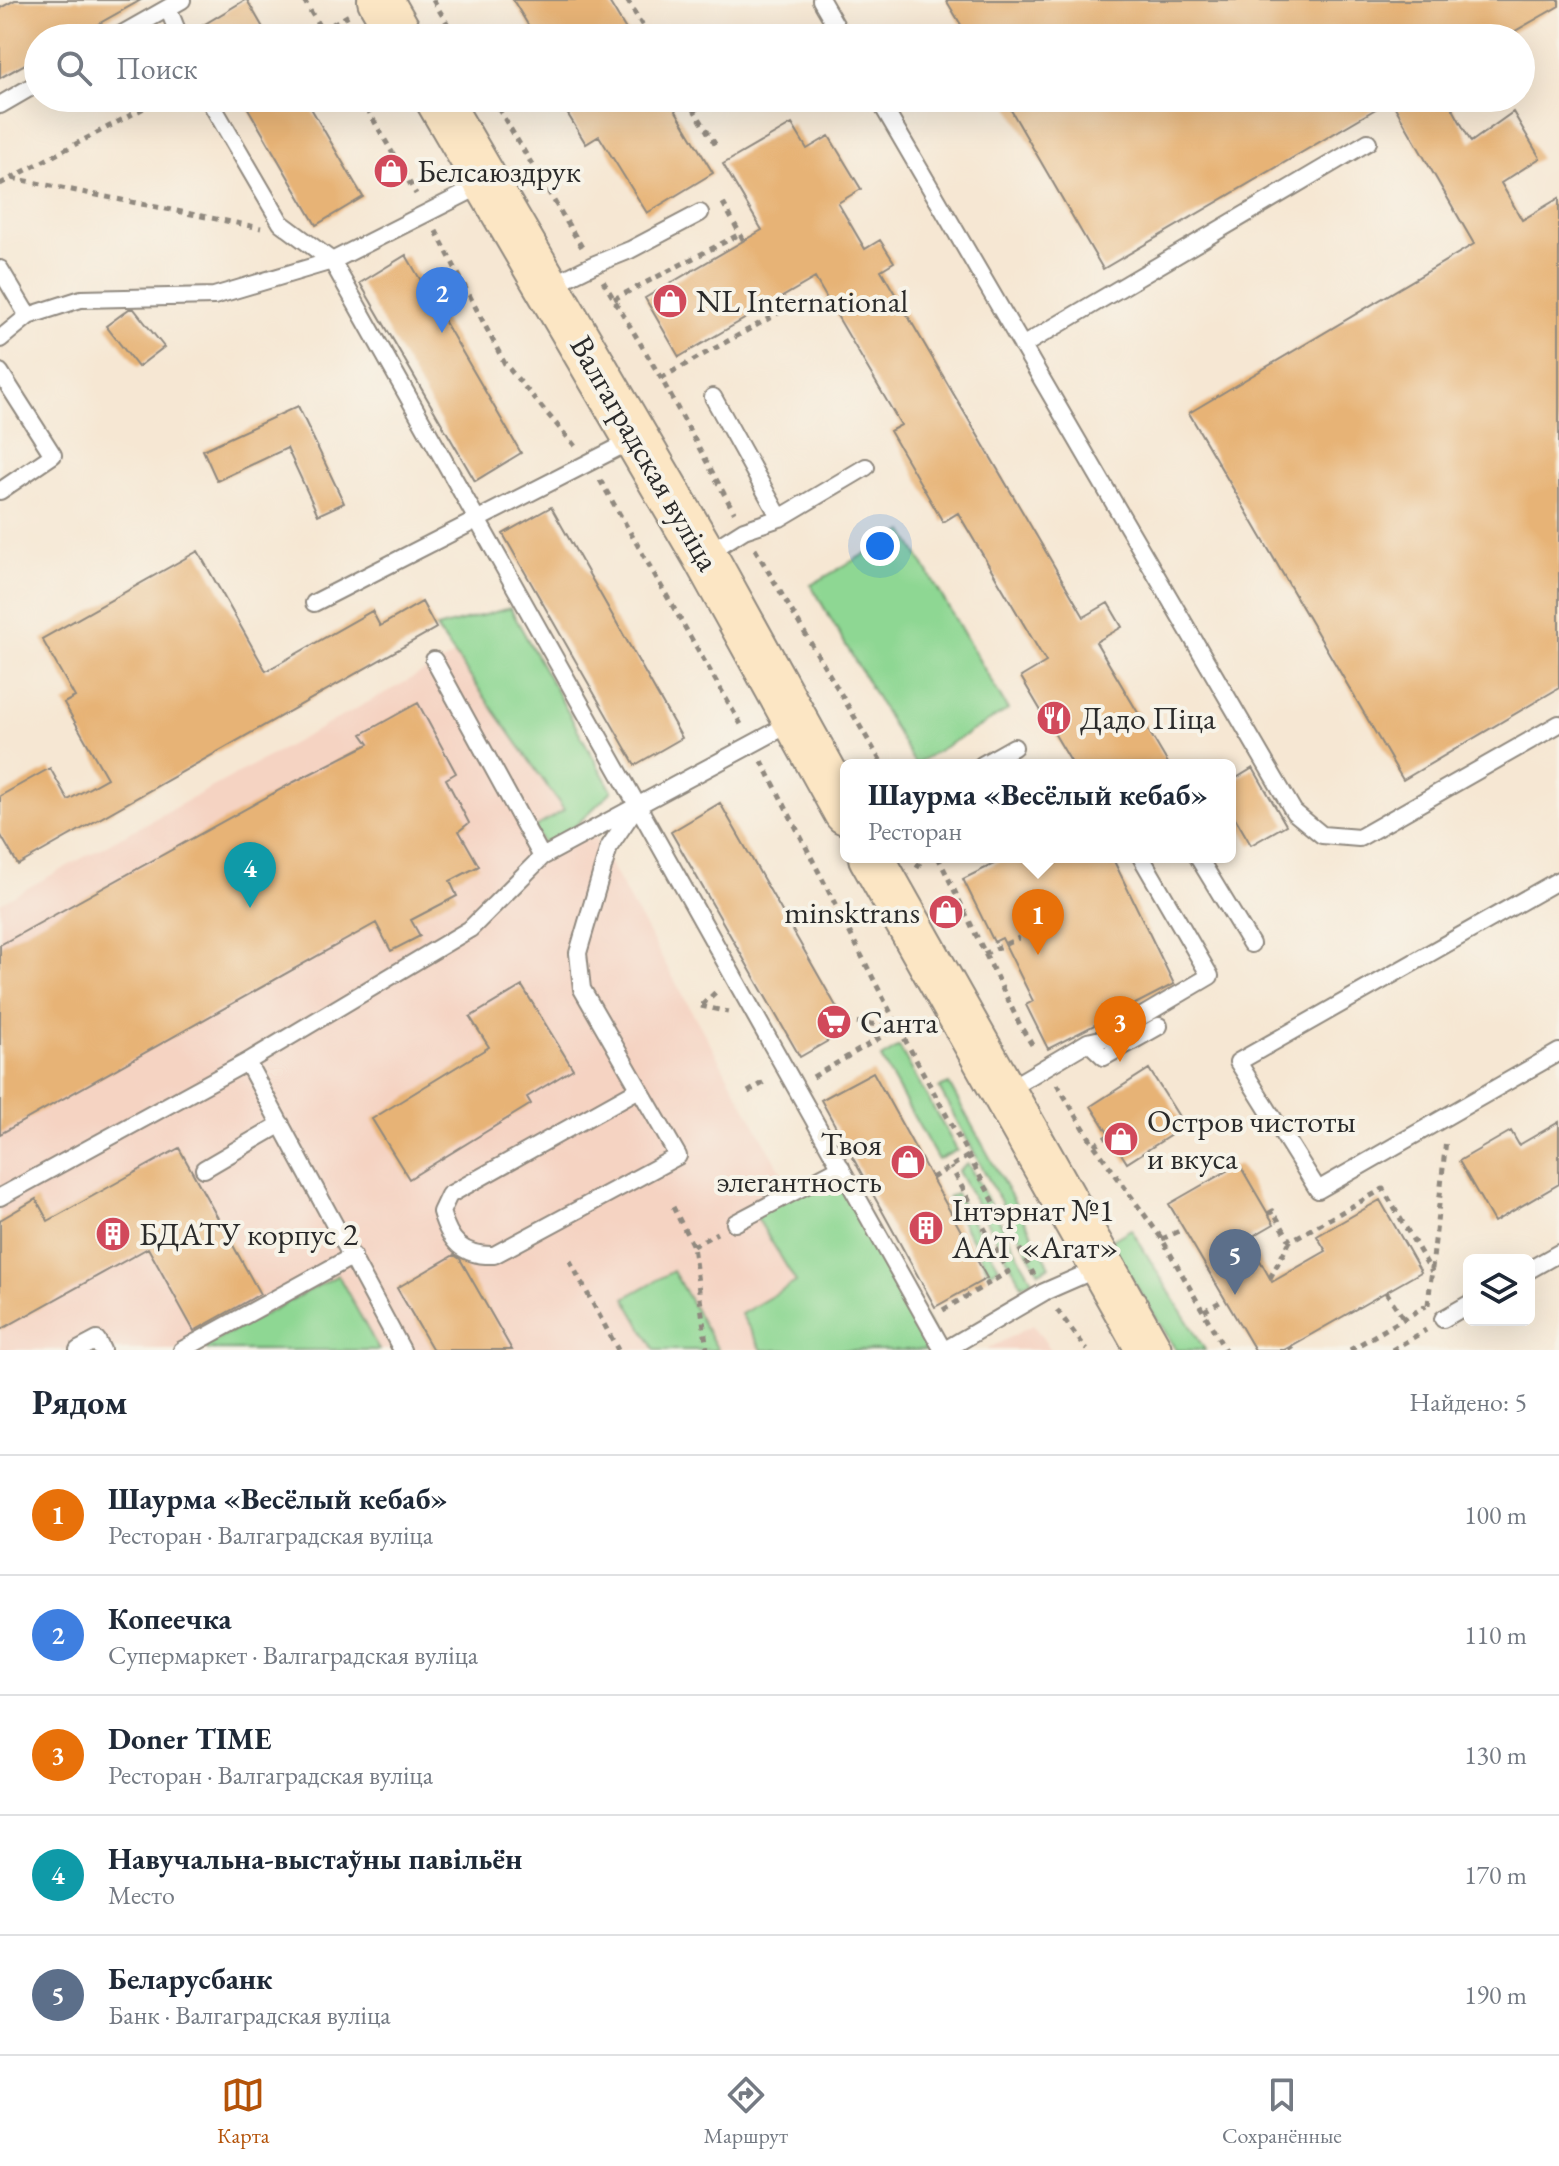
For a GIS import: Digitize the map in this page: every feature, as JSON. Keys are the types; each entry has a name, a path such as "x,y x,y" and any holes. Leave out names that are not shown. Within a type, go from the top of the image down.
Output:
{"main road":[{"path":"380,0 394,24"},
{"name":"Валгаградская вуліца","path":"445,112 704,555 840,801"},
{"path":"874,863 1149,1350"}],"lane":[{"path":"821,0 835,24"},
{"path":"140,24 175,4 178,24"},
{"path":"0,105 24,91"},
{"path":"216,112 281,223 332,261 944,1350 1044,1292 1101,1267"},
{"path":"886,112 1294,812 1322,835 1359,838 1559,724"},
{"path":"1022,346 1368,142"},
{"path":"0,339 28,316 81,299 214,296 332,261 487,183"},
{"path":"548,287 630,250 700,213"},
{"path":"0,269 28,316"},
{"path":"0,372 53,455 0,491"},
{"path":"713,397 780,518"},
{"path":"314,603 635,439"},
{"path":"704,555 744,530 780,518 866,467"},
{"path":"434,660 542,857"},
{"path":"0,1197 247,1062 470,929 542,857 795,721"},
{"path":"993,759 1014,747"},
{"path":"637,806 609,847 578,953 582,989 678,1156 494,1255 478,1255 460,1246 447,1233 441,1212 449,1195 639,1089"},
{"path":"1003,1092 1088,1042 1105,1038 1210,976 1144,863"},
{"path":"1202,863 1251,944"},
{"path":"1559,880 1238,1062 1318,1190 1559,1052"},
{"path":"1088,1042 1104,1057 1159,1026"},
{"path":"247,1062 402,1350"},
{"path":"204,1169 281,1124"},
{"path":"735,1223 841,1167"},
{"path":"1535,1267 1559,1253"},
{"path":"182,1350 353,1256"},
{"path":"1443,1319 1463,1307"},
{"path":"78,1350 97,1340 102,1350"}],"path":[{"path":"304,0 318,24"},
{"path":"433,0 448,24"},
{"path":"627,0 642,24"},
{"path":"0,184 137,112"},
{"path":"369,112 505,364 589,462 753,744 898,1027 1044,1292 1087,1350"},
{"path":"500,112 661,378 744,530 879,759"},
{"path":"696,112 718,149"},
{"path":"12,178 264,228"},
{"path":"723,203 744,241"},
{"path":"614,299 740,234"},
{"path":"661,378 784,310 777,299"},
{"path":"941,863 1021,1027 1094,1145 1162,1239 1225,1350"},
{"path":"984,954 1019,938"},
{"path":"845,1021 898,1027"},
{"path":"795,1087 898,1027"},
{"path":"1426,1330 1448,1116"},
{"path":"1094,1145 1110,1135"},
{"path":"932,1178 970,1155"},
{"path":"926,1320 1008,1272 951,1167"},
{"path":"1270,1278 1290,1241 1383,1189 1432,1272"},
{"path":"673,1207 693,1246 707,1350"},
{"path":"1268,1214 1273,1211 1290,1241"},
{"path":"1323,1223 1327,1230"},
{"path":"1162,1239 1184,1229"},
{"path":"570,1261 618,1350"},
{"path":"1386,1292 1404,1319"},
{"path":"1350,1350 1442,1296"},
{"path":"1204,1311 1225,1299"},
{"path":"1392,1350 1443,1319"}],"shaded area":[{"path":"484,639 881,1350 0,1350 0,903"},
{"path":"1033,1325 1051,1350 986,1350"}],"green space":[{"path":"904,531 1008,710 924,759 912,759 811,585"},
{"path":"510,608 612,791 574,827 544,845 534,828 564,810 436,628"},
{"path":"899,1047 957,1150 938,1160 881,1058"},
{"path":"949,1084 1050,1266 1039,1272 939,1088"},
{"path":"968,1164 1032,1280 1022,1285 958,1171"},
{"path":"841,1167 943,1350 762,1350 741,1314 796,1282 754,1213"},
{"path":"956,1194 999,1267 990,1273 948,1197"},
{"path":"1131,1229 1205,1350 1176,1350 1109,1242"},
{"path":"673,1271 718,1350 655,1350 625,1298"},
{"path":"338,1275 379,1350 208,1350 205,1346"}],"building":[{"path":"15,0 141,0 98,24 24,24 24,65 0,78 0,8"},
{"path":"247,0 261,24 205,24"},
{"path":"513,0 608,0 623,24 528,24"},
{"path":"946,0 1559,0 1559,6 1528,24 961,24"},
{"path":"250,112 313,112 363,197 316,225"},
{"path":"567,112 676,112 713,173 647,213 599,136 586,144"},
{"path":"1012,112 1371,112 1103,269"},
{"path":"1398,112 1455,112 1471,142 1513,112 1540,158 1501,183 1522,220 1559,198 1559,688 1403,780 1189,413 1474,244"},
{"path":"792,124 807,149 829,136 861,189 838,203 865,249 880,240 894,262 881,270 1084,617 1108,603 1122,627 1096,642 1165,759 1069,759 1021,677 1046,662 958,513 943,522 890,431 901,425 815,278 679,357 645,298 762,230 723,164"},
{"path":"406,255 521,453 475,481 360,283"},
{"path":"129,309 134,309 164,347 138,367 106,326"},
{"path":"298,406 344,503 318,515 287,448 217,481 203,450"},
{"path":"551,507 682,738 635,765 503,534"},
{"path":"198,551 266,671 372,611 380,626 422,602 436,628 18,865 0,834 0,796 50,768 68,800 107,778 64,703 75,697 42,639"},
{"path":"418,703 456,773 446,779 469,823 459,831 479,866 450,881 457,896 411,920 420,936 391,951 376,923 0,1134 0,945 294,782 369,744 362,734"},
{"path":"1253,768 1286,825 1251,845 1236,819 1236,778"},
{"path":"720,803 849,1029 800,1057 671,832"},
{"path":"996,863 1115,863 1174,984 1048,1049 1026,1005 1033,1001 1002,938 994,942 963,879"},
{"path":"522,986 573,1069 527,1097 531,1104 409,1179 372,1119 489,1047 470,1017"},
{"path":"1149,1069 1185,1126 1127,1163 1091,1106"},
{"name":"Інтэрнат №1 ААТ «Агат»","path":"873,1072 987,1278 935,1307 821,1100"},
{"path":"1559,1122 1559,1184 1494,1222 1459,1161 1511,1131 1519,1145"},
{"name":"БДАТУ корпус 2","path":"179,1148 260,1294 194,1331 148,1248 0,1330 0,1220 36,1199 48,1221"},
{"path":"1239,1164 1274,1224 1248,1239 1272,1282 1326,1251 1317,1236 1380,1200 1421,1272 1284,1350 1255,1350 1169,1204"},
{"path":"454,1255 460,1259 512,1350 433,1350 397,1288"}],"place":[{"name":"Белсаюздрук","path":"391,171"},
{"name":"NL International","path":"670,301"},
{"name":"Копеечка","path":"442,333"},
{"name":"Дадо Піца","path":"1054,718"},
{"name":"Навучальна-выстаўны павільён","path":"250,908"},
{"name":"minsktrans","path":"946,912"},
{"name":"Шаурма «Весёлый кебаб»","path":"1038,955"},
{"name":"Санта","path":"834,1022"},
{"name":"Doner TIME","path":"1120,1062"},
{"name":"Остров чистоты и вкуса","path":"1121,1139"},
{"name":"Твоя элегантность","path":"908,1162"},
{"name":"Інтэрнат №1 ААТ «Агат»","path":"926,1228"},
{"name":"БДАТУ корпус 2","path":"113,1234"},
{"name":"Беларусбанк","path":"1235,1295"}]}
